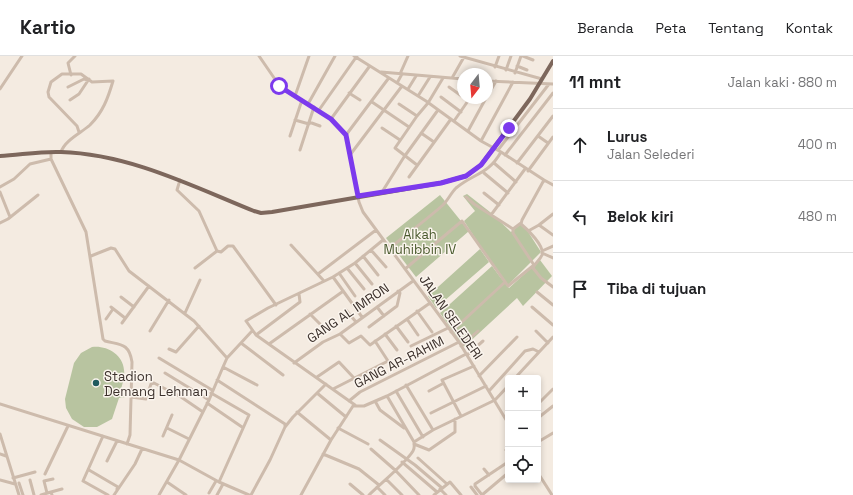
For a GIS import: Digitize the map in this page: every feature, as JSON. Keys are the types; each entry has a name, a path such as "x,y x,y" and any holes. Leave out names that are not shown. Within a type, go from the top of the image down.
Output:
{"main road":[{"path":"0,156 61,152 118,159 180,180 260,213 441,183 466,176 476,170 498,150 540,84 553,60"}],"street":[{"path":"0,89 22,56"},
{"path":"71,75 68,63 75,56"},
{"path":"259,56 277,84 319,110 331,119 346,135 388,79"},
{"path":"295,96 309,56"},
{"path":"308,104 335,56"},
{"path":"319,110 356,56 369,67 408,89 481,141 553,185"},
{"path":"397,83 408,56"},
{"path":"495,67 499,56"},
{"path":"506,70 511,56"},
{"path":"515,73 522,56 534,60"},
{"path":"452,78 462,57 542,80"},
{"path":"517,66 527,70"},
{"path":"331,119 369,67"},
{"path":"379,72 457,79"},
{"path":"61,152 63,146 89,125 102,110 113,81 96,82 78,73 71,75 62,74 53,80 48,94 77,126 79,132"},
{"path":"408,89 416,76"},
{"path":"418,96 430,77"},
{"path":"417,165 404,157 395,148 428,103 443,78"},
{"path":"68,87 84,79 88,79"},
{"path":"70,100 79,94 88,79"},
{"path":"493,86 496,81 551,84"},
{"path":"481,141 513,82"},
{"path":"390,248 445,203 456,188 484,173 494,163 498,150 551,84"},
{"path":"350,155 402,86"},
{"path":"449,87 457,93"},
{"path":"349,93 360,100"},
{"path":"505,155 553,93"},
{"path":"441,97 461,112"},
{"path":"290,136 302,100"},
{"path":"372,102 409,127"},
{"path":"399,104 417,116"},
{"path":"409,177 434,142 466,104"},
{"path":"468,131 483,104"},
{"path":"300,150 314,107"},
{"path":"382,192 404,157 438,110"},
{"path":"517,163 553,116"},
{"path":"295,120 320,126"},
{"path":"382,128 400,140"},
{"path":"422,133 434,142"},
{"name":"JALAN SELEDERI","path":"346,135 358,196 363,212 459,342 505,418"},
{"path":"538,136 548,143"},
{"path":"492,215 498,205 553,137"},
{"path":"51,152 52,159 85,228 91,256 103,339 105,341 126,347 130,352 130,437 127,444"},
{"path":"0,187 14,179 30,164 52,159"},
{"path":"494,163 516,182"},
{"path":"484,173 508,193"},
{"path":"180,180 177,190 199,211 217,251"},
{"path":"513,229 521,223 544,180"},
{"path":"0,192 10,217"},
{"path":"484,193 498,205"},
{"path":"0,223 38,195"},
{"path":"466,197 513,229"},
{"path":"530,230 552,216"},
{"path":"405,269 462,221 504,283 508,286 534,265 542,252 553,246"},
{"path":"521,223 530,230 542,252 553,258"},
{"path":"539,225 553,235"},
{"path":"513,229 513,234 534,265 534,271 553,288"},
{"path":"318,274 376,230"},
{"path":"383,240 355,263 333,277 247,319 246,323 256,335 294,363 317,377 355,406 364,406 387,396 467,355 483,341"},
{"path":"291,244 324,281"},
{"path":"195,268 217,251 222,252 228,246 233,246 276,305"},
{"path":"91,256 115,248 130,271 185,313 199,326 227,358"},
{"path":"371,250 386,267"},
{"path":"363,256 378,275"},
{"path":"355,263 372,284"},
{"path":"347,268 364,289"},
{"path":"339,273 355,296"},
{"path":"333,277 342,292 362,317"},
{"path":"185,313 200,280"},
{"name":"GANG AL IMRON","path":"294,363 323,342 340,334 413,281"},
{"path":"451,332 504,283"},
{"path":"122,323 150,286"},
{"path":"369,327 397,306 400,293 398,291"},
{"path":"269,344 342,292"},
{"path":"537,292 553,305"},
{"path":"256,335 300,302 299,294"},
{"path":"121,297 134,306"},
{"path":"150,331 169,300"},
{"path":"340,334 349,343 361,336 368,345 430,303"},
{"path":"377,307 384,316"},
{"path":"532,307 552,322"},
{"path":"106,319 112,308 125,318"},
{"path":"346,310 356,322"},
{"path":"418,311 432,332"},
{"path":"310,314 321,325"},
{"path":"407,319 418,335"},
{"path":"169,349 176,352 199,326"},
{"path":"396,326 408,342"},
{"path":"411,346 448,328"},
{"path":"160,495 208,402 227,358 252,331"},
{"path":"461,346 478,331"},
{"path":"536,331 548,343"},
{"path":"385,334 397,350"},
{"path":"479,376 517,337"},
{"path":"518,375 553,338"},
{"path":"333,389 388,360 375,341"},
{"name":"GANG AR-RAHIM","path":"349,400 360,392 459,342"},
{"path":"241,343 283,374"},
{"path":"489,391 525,351 533,350 539,352"},
{"path":"159,358 248,414 219,482 217,495"},
{"path":"317,377 340,362 354,378"},
{"path":"429,391 442,384 442,380 474,366"},
{"path":"223,367 257,385"},
{"path":"165,372 242,427"},
{"path":"217,380 285,424 286,427"},
{"path":"131,397 146,399 151,384 154,383 181,397 203,412"},
{"path":"0,404 179,460 219,482 250,495 270,460 286,427 298,412 326,384"},
{"path":"442,384 461,416"},
{"path":"406,385 433,430"},
{"path":"431,413 452,401 486,386"},
{"path":"541,401 553,388"},
{"path":"369,495 412,452 414,443 433,430 495,400 505,389"},
{"path":"396,391 423,437"},
{"path":"317,393 346,417"},
{"path":"387,396 414,443 429,450 455,432 455,419"},
{"path":"375,401 380,410 406,430"},
{"path":"301,495 338,428 355,406"},
{"path":"541,416 553,406"},
{"path":"298,412 331,440"},
{"path":"163,436 172,415"},
{"path":"45,474 68,426"},
{"path":"167,428 189,439"},
{"path":"338,428 368,444"},
{"path":"541,440 553,433"},
{"path":"0,434 13,478 23,495"},
{"path":"103,436 89,470 83,480 108,495"},
{"path":"107,461 117,440"},
{"path":"380,440 437,492"},
{"path":"114,495 135,464 142,449"},
{"path":"371,449 395,470 419,495"},
{"path":"0,454 6,456"},
{"path":"323,454 361,470 385,495"},
{"path":"418,458 446,484"},
{"path":"404,461 415,466 446,495"},
{"path":"505,464 475,485 482,495 505,476"},
{"path":"484,469 489,475"},
{"path":"89,470 118,487 114,495"},
{"path":"496,470 502,478"},
{"path":"13,478 35,472"},
{"path":"47,493 44,481 53,478"},
{"path":"541,478 552,494"},
{"path":"386,479 402,495"},
{"path":"0,480 17,484"},
{"path":"30,480 34,495"},
{"path":"167,482 186,495"},
{"path":"209,493 219,482"},
{"path":"434,495 446,484 451,483 461,495"},
{"path":"17,484 19,495"},
{"path":"350,484 363,495"},
{"path":"471,487 477,495"},
{"path":"41,495 62,489"}],"green space":[{"path":"467,194 490,212 511,232 521,224 525,227 541,252 508,285 505,283 509,288 540,260 552,276 523,306 517,298 464,347 440,313 492,266 503,281 464,221 475,211 463,196"},
{"name":"Alkah Muhibbin IV","path":"440,195 469,231 416,277 386,238"},
{"path":"480,249 489,262 436,308 428,296"},
{"name":"Stadion Demang Lehman","path":"92,347 108,349 121,359 123,364 124,379 121,389 127,393 126,397 119,398 112,419 97,427 84,427 72,419 66,408 65,399 74,363 81,353"}],"place":[{"name":"Stadion Demang Lehman","path":"96,383"}],"route":[{"path":"279,86 319,110 331,119 346,135 358,196 441,183 466,176 481,165 509,128"}]}
